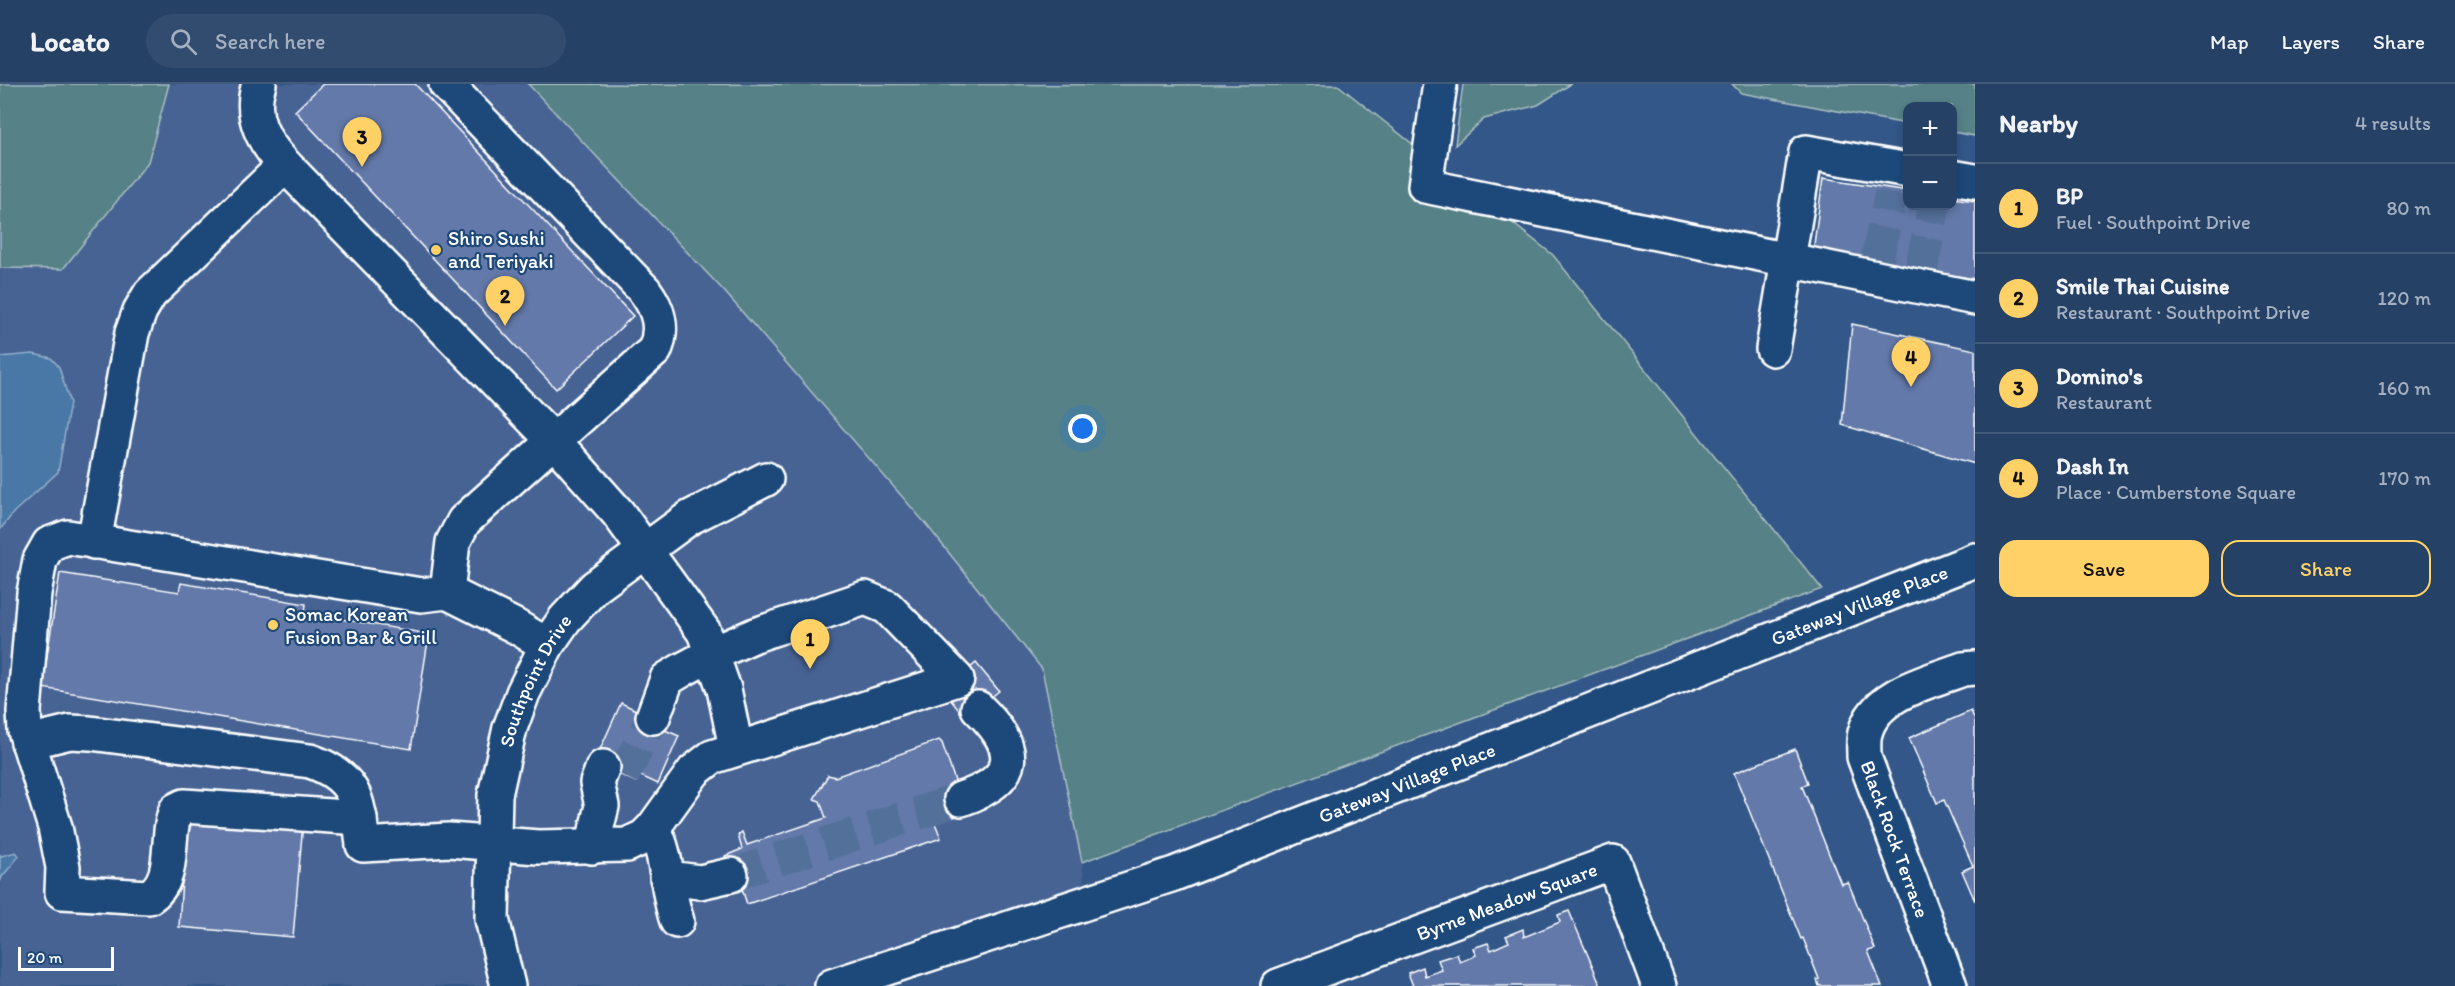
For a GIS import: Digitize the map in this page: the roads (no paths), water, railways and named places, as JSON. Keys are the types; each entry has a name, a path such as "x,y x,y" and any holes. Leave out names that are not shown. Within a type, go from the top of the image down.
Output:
{"street":[{"path":"259,84 255,112 258,125 270,149 553,440 618,513 694,616 704,632 724,689 736,748"},
{"path":"446,84 645,291 658,314 660,339 655,350 460,526 449,556 447,592"},
{"path":"1440,84 1425,186 1789,260 1875,269 1919,279 1975,298"},
{"path":"1773,349 1806,152 1898,177"},
{"path":"94,542 132,333 140,311 150,294 285,165"},
{"path":"1957,178 1975,181"},
{"name":"Southpoint Drive","path":"508,986 492,919 492,844 495,795 501,761 523,693 547,645 581,599 645,550 689,518 766,479"},
{"path":"360,818 184,806 176,810 171,821 166,879 159,890 149,897 62,892 63,867 55,827 25,731 25,694 34,593 40,560 46,548 56,540 68,537 427,596 447,592 515,626 547,645"},
{"name":"Gateway Village Place","path":"832,986 1174,874 1975,560"},
{"path":"28,742 70,732 90,733 310,762 327,767 348,783 357,803 363,845 449,840 538,847 627,845 644,837 653,828 694,771 712,757 957,679 887,607 865,598 755,635 712,654 667,679 644,713"},
{"name":"Black Rock Terrace","path":"1950,986 1864,757 1864,734 1873,715 1888,699 1963,669 1975,668"},
{"path":"961,799 992,786 1003,776 1006,763 1007,749 1002,736 978,708"},
{"path":"592,846 609,779"},
{"path":"653,828 661,846 670,897 677,921"},
{"name":"Byrne Meadow Square","path":"1278,986 1613,862 1659,986"},
{"path":"667,878 700,882 731,874"}],"tunnel":[{"path":"1877,260 1891,193"},
{"path":"1921,270 1933,210"},
{"path":"623,776 653,717"},
{"path":"731,875 961,799"}],"place":[{"name":"Domino's","path":"362,167"},
{"name":"Shiro Sushi and Teriyaki","path":"436,250"},
{"name":"Smile Thai Cuisine","path":"505,326"},
{"name":"Dash In","path":"1911,387"},
{"name":"Somac Korean Fusion Bar & Grill","path":"273,625"},
{"name":"BP","path":"810,669"}]}
